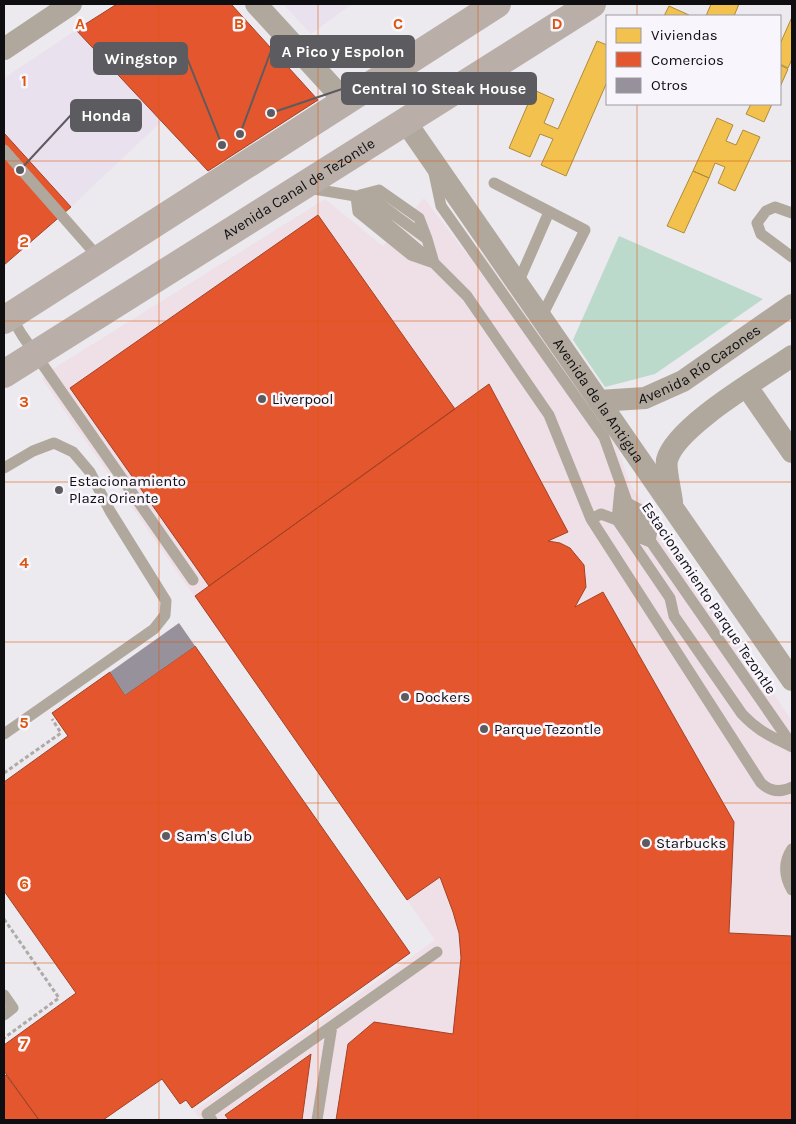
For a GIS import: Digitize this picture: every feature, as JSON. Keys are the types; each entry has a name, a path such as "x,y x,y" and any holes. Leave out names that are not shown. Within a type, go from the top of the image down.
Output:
{"main road":[{"path":"11,315 344,100 497,4"},
{"name":"Avenida Canal de Tezontle","path":"5,372 592,4"}],"street":[{"path":"4,49 71,4"},
{"path":"256,4 344,100"},
{"name":"Avenida de la Antigua","path":"405,121 792,680"},
{"name":"Avenida Río Cazones","path":"599,401 645,398 683,381 792,305"},
{"path":"672,506 667,461 679,439 697,422 792,356"},
{"path":"747,387 792,452"}],"lane":[{"path":"4,150 99,258"},
{"name":"Estacionamiento Parque Tezontle","path":"430,157 441,206 604,437 626,502 650,542 792,746"},
{"path":"494,183 585,230 542,318"},
{"path":"302,187 373,199 428,238 434,263"},
{"path":"356,197 434,263 468,296 549,415 591,519 761,783 774,791 783,791 792,787"},
{"path":"792,213 775,207 766,211 757,223 761,234 792,257"},
{"path":"518,283 548,212"},
{"path":"11,315 35,354 193,580"},
{"path":"4,468 33,451 54,443 73,452 90,472 110,511 166,601 165,615 154,629 4,734"},
{"path":"591,519 601,514 616,520 620,486"},
{"name":"Estacionamiento Parque Tezontle","path":"616,520 670,598 674,616 742,714 767,736 792,746"},
{"path":"792,850 786,863 786,873 792,890"},
{"path":"212,1120 207,1114 437,952"},
{"path":"4,995 13,1008 4,1015"},
{"path":"317,1120 332,1026"}],"path":[{"path":"4,773 61,733 43,707"},
{"path":"4,919 59,998 4,1038"}],"shaded area":[{"path":"283,4 352,4 311,34"},
{"path":"76,30 162,121 71,207 4,133 4,78"},
{"path":"424,198 467,254 479,248 614,437 630,484 792,721 792,1120 201,1120 194,1111 435,940 42,379 48,372 325,199 383,246"}],"green space":[{"path":"619,236 763,299 655,374 605,387 573,340"}],"building: Viviendas":[{"path":"711,4 739,4 734,15 706,15"},
{"path":"669,6 689,15 664,15"},
{"path":"792,17 792,59 788,68 781,64 781,42"},
{"path":"597,41 606,45 606,84 566,176 541,165 553,139 540,134 530,157 509,148 534,90 554,99 544,123 558,129"},
{"path":"781,66 788,69 781,85"},
{"path":"750,105 772,105 764,122 746,114"},
{"path":"717,118 733,125 726,141 736,145 743,130 760,137 735,191 718,183 725,167 715,163 709,178 693,171"},
{"path":"693,171 709,178 684,233 667,226"}],"building: Comercios":[{"path":"117,4 231,4 318,100 208,171 76,30"},
{"path":"4,133 71,207 4,265"},
{"name":"Liverpool","path":"318,215 455,409 209,586 70,388"},
{"name":"Parque Tezontle","path":"489,384 568,532 548,541 560,543 570,548 584,565 586,587 575,607 603,592 734,822 729,933 792,936 792,1120 336,1120 348,1044 374,1022 453,1034 461,958 459,933 440,877 407,900 195,596"},
{"name":"Sam's Club","path":"195,646 410,953 192,1108 186,1100 180,1104 162,1079 103,1120 39,1120 4,1071 4,1045 76,993 4,891 4,782 68,736 52,713 110,672 125,695"},
{"path":"311,1054 302,1120 229,1120 225,1115"},
{"path":"6,1075 39,1120 4,1120 4,1076"}],"building: Otros":[{"path":"179,623 195,646 125,695 110,672"}],"place":[{"name":"Central 10 Steak House","path":"271,113"},
{"name":"A Pico y Espolon","path":"240,134"},
{"name":"Wingstop","path":"222,145"},
{"name":"Honda","path":"20,170"},
{"name":"Liverpool","path":"262,399"},
{"name":"Estacionamiento Plaza Oriente","path":"59,490"},
{"name":"Dockers","path":"405,697"},
{"name":"Parque Tezontle","path":"484,729"},
{"name":"Sam's Club","path":"166,836"},
{"name":"Starbucks","path":"646,843"}]}
